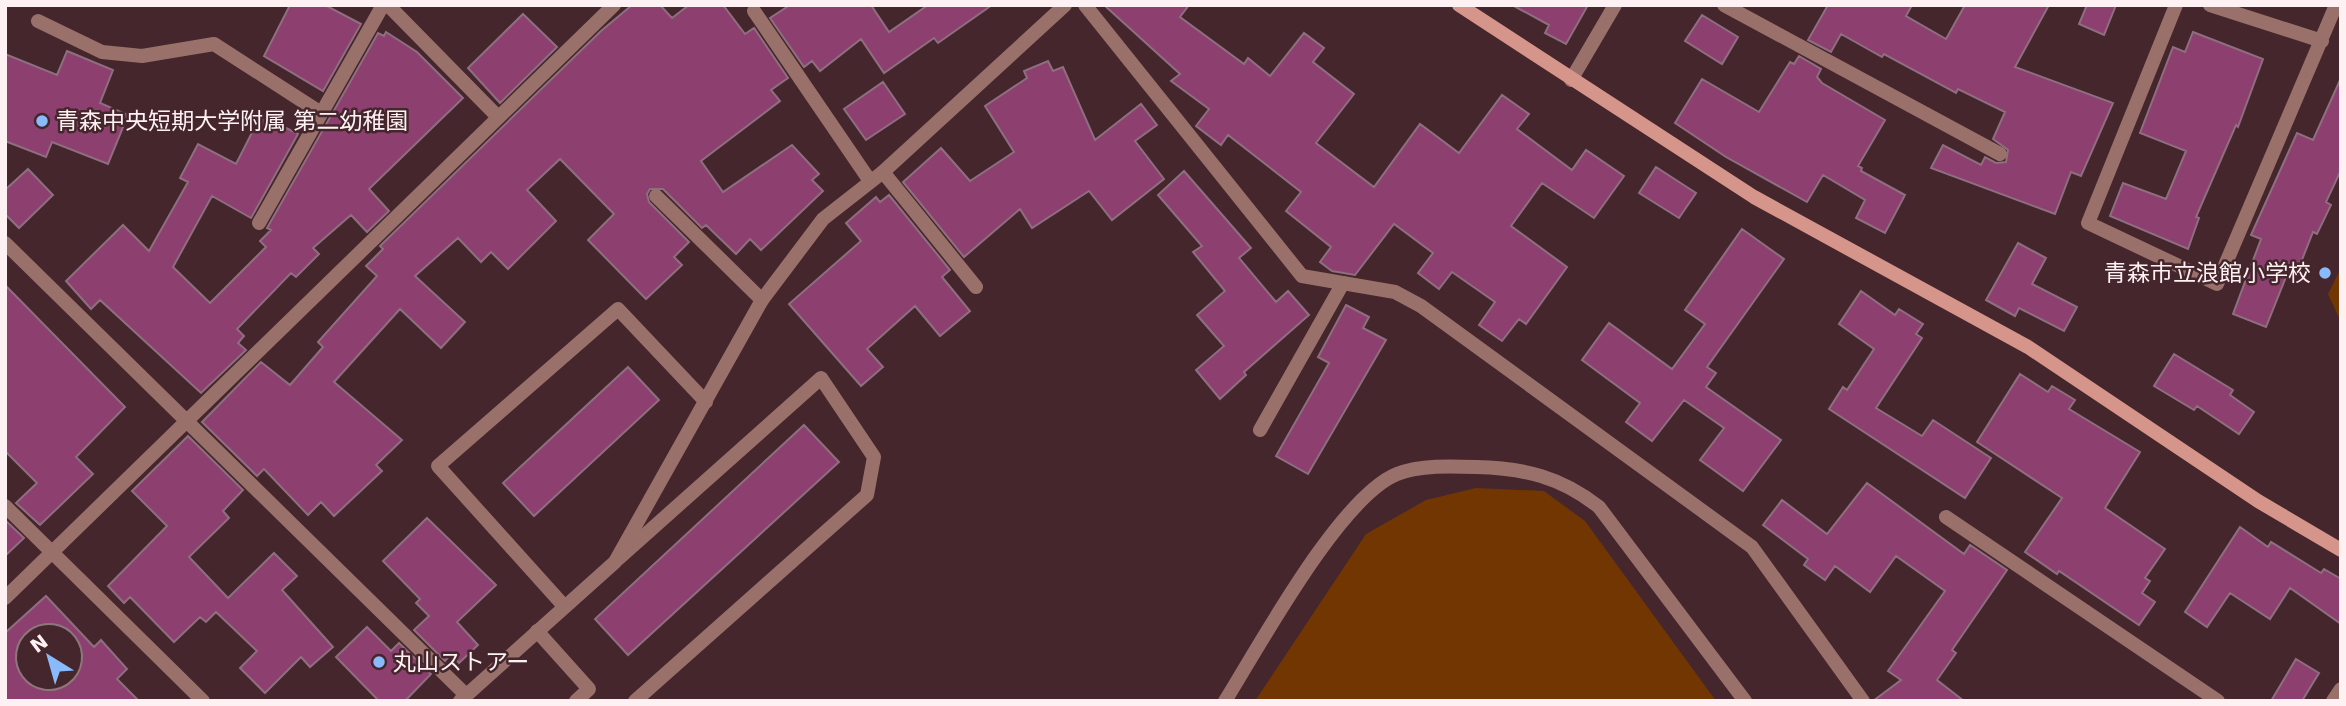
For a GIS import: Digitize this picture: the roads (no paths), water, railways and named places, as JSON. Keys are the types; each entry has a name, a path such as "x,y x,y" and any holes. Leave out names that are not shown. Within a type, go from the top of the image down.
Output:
{"street":[{"path":"260,223 383,5"},
{"path":"388,5 497,116"},
{"path":"5,598 614,5"},
{"path":"615,562 762,300 823,219 883,172 1065,5"},
{"path":"1085,5 1302,276 1395,292 1421,306 1752,547 1863,701"},
{"path":"1459,5 1755,197 2028,347 2258,501 2341,550"},
{"path":"1572,80 1615,5"},
{"path":"1724,5 2000,154"},
{"path":"2176,5 2088,223 2217,284 2336,5"},
{"path":"2210,5 2322,41"},
{"path":"754,11 870,181"},
{"path":"38,21 102,52 142,56 214,44 321,113"},
{"path":"883,172 976,287"},
{"path":"656,196 762,300"},
{"path":"5,243 186,419 463,698 821,378 874,457 867,495 635,701"},
{"path":"1260,430 1343,283"},
{"path":"564,606 438,466 618,309 705,402"},
{"path":"1225,701 1323,547 1362,497 1397,474 1446,466 1512,468 1546,475 1576,489 1600,507 1745,701"},
{"path":"5,506 203,701"},
{"path":"1947,517 2218,701"},
{"path":"537,631 600,701"},
{"path":"576,701 589,689"},
{"path":"2333,701 2341,689"}],"place":[{"name":"青森中央短期大学附属 第二幼稚園","path":"42,121"},
{"name":"青森市立浪館小学校","path":"2325,273"},
{"name":"丸山ストアー","path":"379,662"}]}
